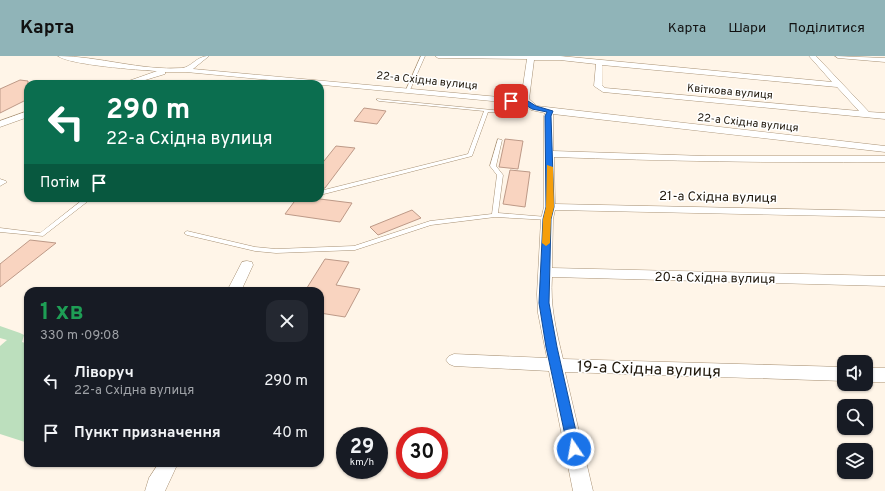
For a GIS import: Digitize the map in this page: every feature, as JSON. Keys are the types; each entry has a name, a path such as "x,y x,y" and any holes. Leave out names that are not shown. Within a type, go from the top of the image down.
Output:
{"street":[{"name":"22-а Східна вулиця","path":"60,56 83,61 165,70 186,70 297,80"},
{"path":"186,70 206,56"},
{"path":"438,56 560,58 599,63 840,85"},
{"path":"812,56 866,114"},
{"path":"838,56 885,60"},
{"path":"528,104 525,99 531,57"},
{"name":"Квіткова вулиця","path":"599,63 598,86 603,90 885,116"},
{"path":"136,80 165,70"},
{"name":"22-а Східна вулиця","path":"324,82 408,90 528,104 550,111 885,149"},
{"path":"550,111 548,116 548,213 544,303 555,365 583,491"},
{"path":"0,124 24,115"},
{"path":"549,154 706,159 885,159"},
{"name":"21-а Східна вулиця","path":"548,213 885,214"},
{"path":"236,287 247,265"},
{"name":"20-а Східна вулиця","path":"546,272 885,281"},
{"name":"19-а Східна вулиця","path":"454,360 555,365 837,374"},
{"path":"873,375 885,375"},
{"path":"156,491 156,485 167,467"}],"lane":[{"path":"408,90 423,56"},
{"path":"379,100 502,112 528,104"},
{"path":"324,192 470,156 486,111"},
{"path":"495,215 500,175 493,166 500,140"},
{"path":"0,181 4,182 0,184"},
{"path":"0,230 40,235 84,202"},
{"path":"187,234 255,249 276,251 355,248 413,227 430,223 495,215 548,213"}],"green space":[{"path":"0,326 24,335 22,342 24,343 24,442 0,434 0,346 7,340 0,338"}],"building":[{"path":"20,80 24,80 24,101 0,113 0,89"},
{"path":"364,108 386,111 377,124 354,121"},
{"path":"505,139 523,141 518,169 499,167"},
{"path":"336,146 355,148 324,188 324,161"},
{"path":"510,170 530,172 525,207 503,204"},
{"path":"324,200 352,203 340,222 285,214 294,202 324,202"},
{"path":"412,210 421,218 378,235 370,227"},
{"path":"30,240 56,243 0,287 0,264"},
{"path":"325,259 349,262 336,285 360,289 345,317 324,314 324,287 308,287"}],"slow traffic":[{"path":"546,243 547,219 550,207 549,167"}],"route":[{"path":"511,101 526,102 534,108 550,111 548,116 550,207 547,219 544,303 574,449"}]}
